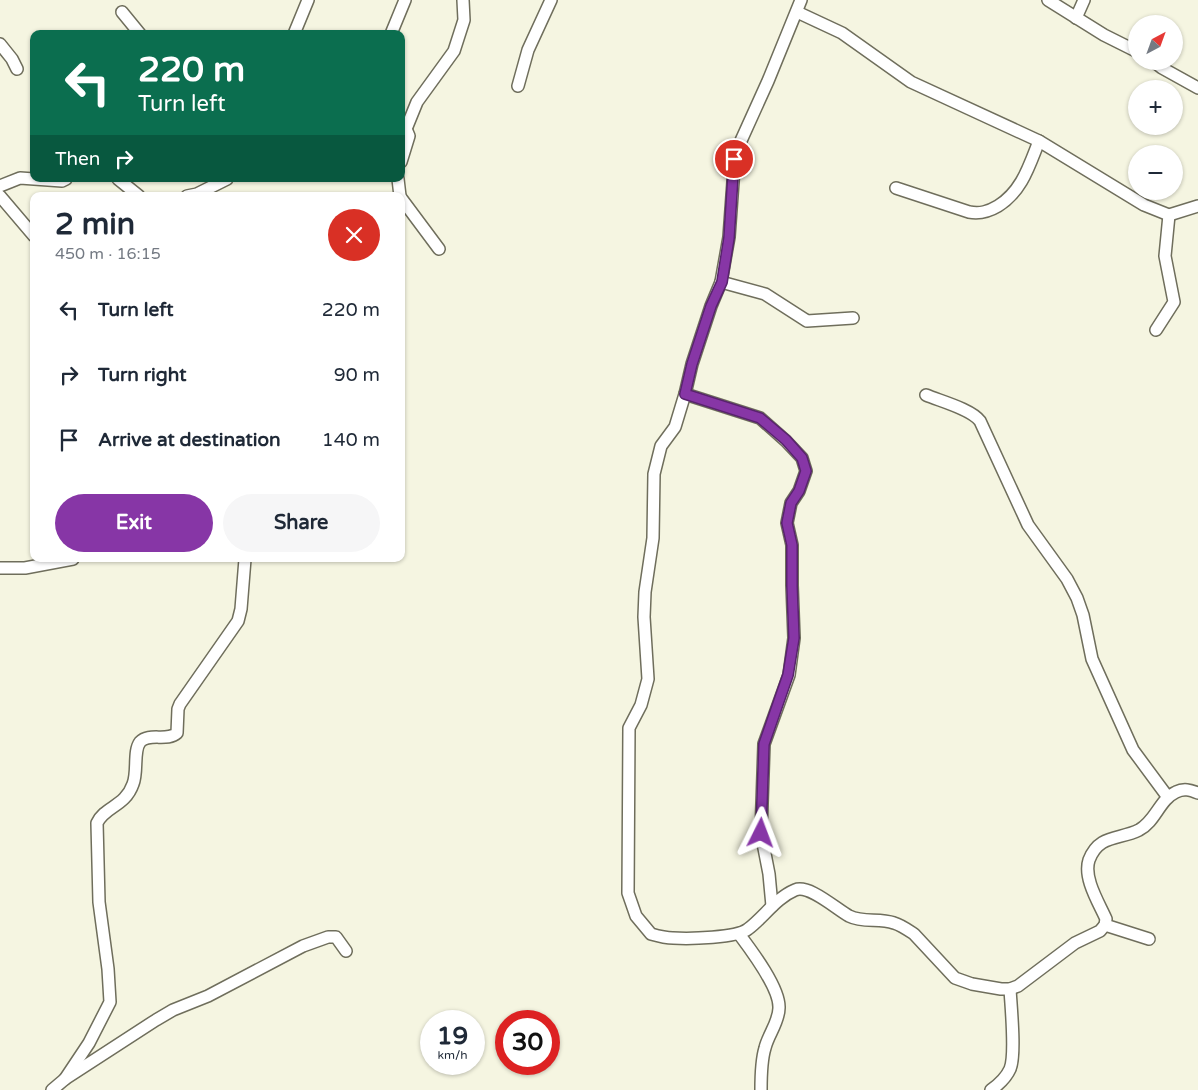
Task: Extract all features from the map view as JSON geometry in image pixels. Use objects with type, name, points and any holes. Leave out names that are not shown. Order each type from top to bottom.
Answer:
[{"type":"street","points":[[296,30],[308,0]]},
{"type":"street","points":[[393,30],[405,0]]},
{"type":"street","points":[[405,125],[417,102],[454,51],[464,20],[464,0]]},
{"type":"street","points":[[518,86],[528,50],[551,0]]},
{"type":"street","points":[[801,0],[768,81],[735,154],[729,238],[722,282],[711,306],[692,364],[675,427],[661,446],[654,474],[653,538],[645,592],[644,617],[648,678],[641,706],[629,728],[628,893],[636,916],[651,934],[672,938],[700,938],[739,934],[747,931],[772,906],[795,890],[804,890],[819,896],[852,917],[865,921],[893,923],[906,929],[914,934],[947,971],[960,980],[972,984],[1010,990],[1075,943],[1100,931],[1105,926],[1106,919],[1089,879],[1088,867],[1090,860],[1102,843],[1140,830],[1152,820],[1167,796],[1184,789],[1198,793]]},
{"type":"street","points":[[1048,0],[1128,47]]},
{"type":"street","points":[[1076,18],[1084,0]]},
{"type":"street","points":[[122,12],[137,30]]},
{"type":"street","points":[[797,12],[842,33],[911,82],[1040,141],[1144,205],[1170,215],[1198,206]]},
{"type":"street","points":[[0,44],[17,69]]},
{"type":"street","points":[[1166,70],[1198,88]]},
{"type":"street","points":[[405,128],[410,136],[405,150]]},
{"type":"street","points":[[896,188],[968,212],[977,214],[989,211],[1010,199],[1016,191],[1040,141]]},
{"type":"street","points":[[0,186],[20,178],[30,179]]},
{"type":"street","points":[[122,182],[134,192]]},
{"type":"street","points":[[212,192],[224,182]]},
{"type":"street","points":[[0,196],[30,231]]},
{"type":"street","points":[[405,202],[439,249]]},
{"type":"street","points":[[1156,330],[1174,302],[1164,256],[1170,215]]},
{"type":"street","points":[[722,282],[765,294],[807,320],[853,318]]},
{"type":"street","points":[[685,394],[760,418],[786,440],[802,458],[806,471],[799,491],[791,503],[787,523],[792,545],[794,638],[788,675],[764,744],[761,833],[769,874],[772,906]]},
{"type":"street","points":[[926,395],[970,413],[980,421],[1028,525],[1067,579],[1077,598],[1083,615],[1092,659],[1134,750],[1167,796]]},
{"type":"street","points":[[0,568],[25,568],[57,562]]},
{"type":"street","points":[[65,1079],[89,1043],[110,1002],[108,969],[99,902],[97,823],[104,812],[118,805],[125,798],[133,785],[136,773],[137,750],[141,741],[148,738],[173,736],[177,733],[180,704],[238,620],[241,609],[245,562]]},
{"type":"street","points":[[1105,926],[1149,940]]},
{"type":"street","points":[[739,934],[770,983],[779,1008],[764,1049],[761,1090]]},
{"type":"street","points":[[52,1090],[65,1079],[173,1010],[208,996],[303,946],[328,937],[336,937],[346,951]]},
{"type":"street","points":[[991,1090],[1006,1077],[1011,1068],[1010,990]]},
{"type":"route","points":[[734,159],[729,238],[722,282],[711,306],[692,364],[685,394],[760,418],[786,440],[802,458],[806,471],[799,491],[791,503],[787,523],[792,545],[794,638],[788,675],[764,744],[761,833]]}]
